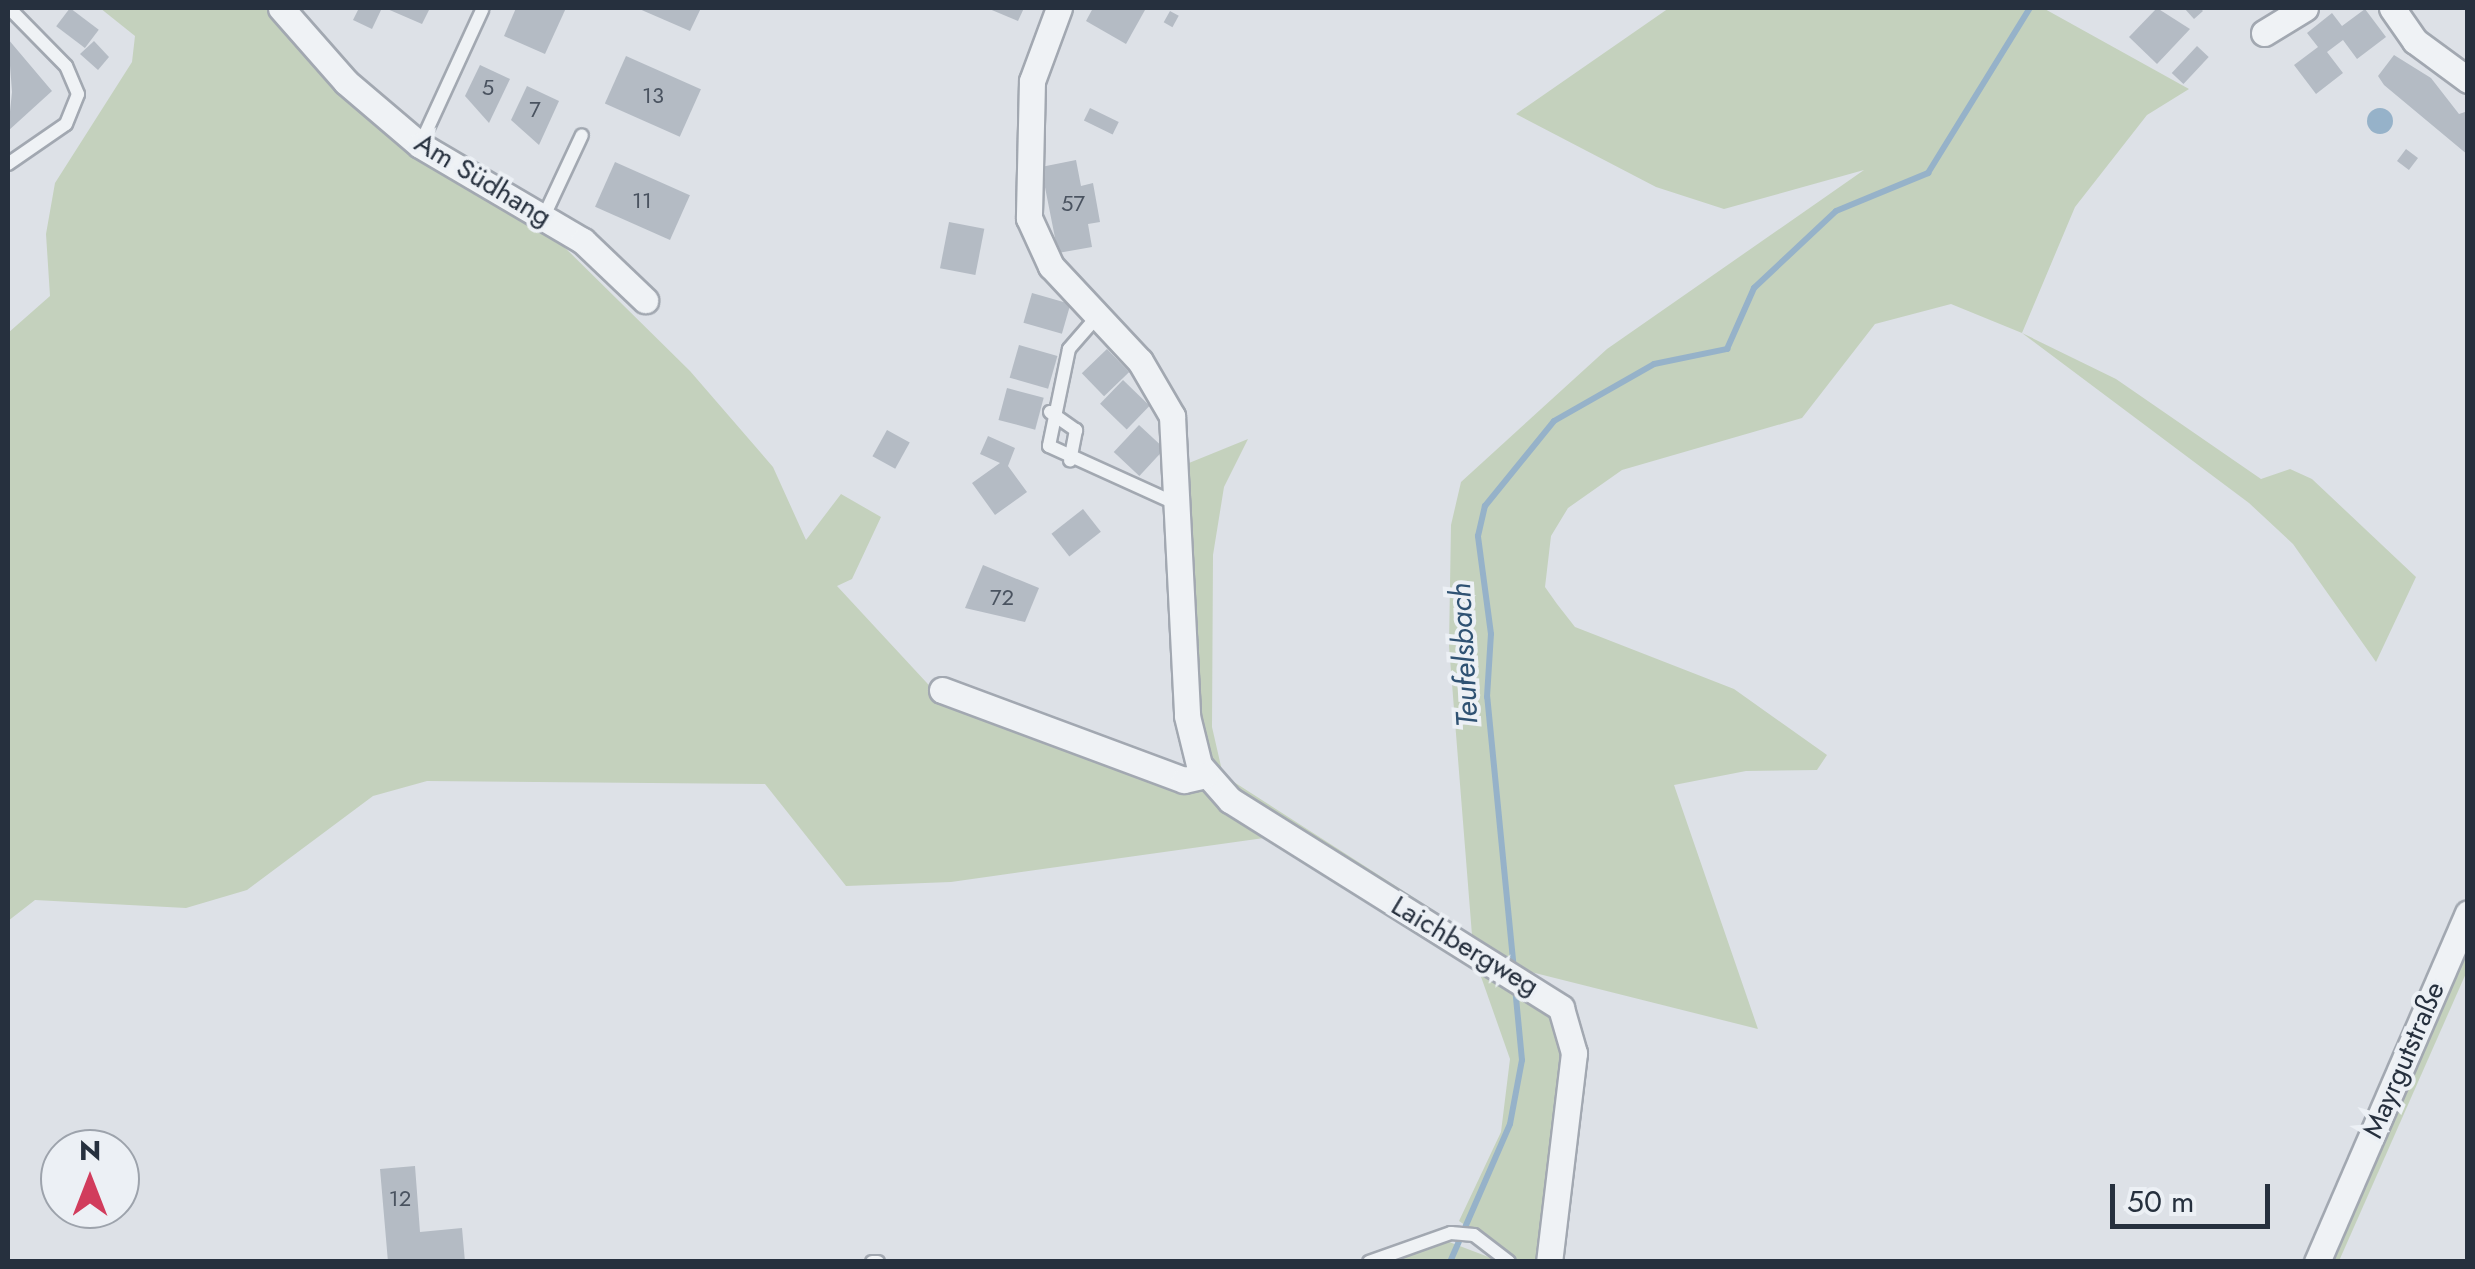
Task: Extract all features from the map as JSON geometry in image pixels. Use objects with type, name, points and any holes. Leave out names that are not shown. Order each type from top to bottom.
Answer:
[{"type":"street","points":[[1059,8],[1030,94],[1029,218],[1051,266],[1164,398],[1177,439],[1187,716],[1205,775]]},
{"type":"street","points":[[2264,34],[2306,8]]},
{"type":"street","points":[[2392,8],[2414,41],[2467,79]]},
{"type":"street","name":"Am Südhang","points":[[283,10],[420,145],[544,216],[644,300]]},
{"type":"street","name":"Laichbergweg","points":[[942,690],[1184,780],[1205,775],[1561,1008],[1574,1053],[1549,1262]]},
{"type":"street","name":"Mayrgutstraße","points":[[2317,1262],[2468,913]]},
{"type":"lane","points":[[8,8],[66,66],[78,94],[66,124],[8,164]]},
{"type":"lane","points":[[420,145],[482,10]]},
{"type":"lane","points":[[544,216],[582,135]]},
{"type":"lane","points":[[1094,319],[1069,350],[1050,412],[1048,446],[1070,460],[1180,504]]},
{"type":"lane","points":[[1050,412],[1076,430],[1070,460]]},
{"type":"lane","points":[[1369,1262],[1451,1234],[1474,1235],[1510,1262]]},
{"type":"green space","points":[[100,8],[277,8],[341,93],[450,180],[549,232],[690,371],[773,467],[806,540],[841,494],[881,517],[852,579],[837,586],[939,696],[1061,749],[1201,789],[1550,1014],[1562,1046],[1541,1261],[1518,1261],[1459,1221],[1501,1132],[1510,1059],[1479,971],[1264,838],[951,882],[846,886],[765,784],[427,781],[373,796],[247,890],[186,908],[35,900],[8,921],[8,333],[50,296],[46,234],[55,183],[132,62],[135,36]]},
{"type":"green space","points":[[1669,8],[2043,8],[2189,89],[2147,115],[2075,207],[2022,333],[1951,304],[1875,324],[1802,418],[1622,470],[1568,508],[1551,536],[1545,587],[1575,627],[1734,689],[1827,755],[1817,770],[1746,771],[1674,785],[1758,1029],[1507,966],[1247,805],[1198,746],[1189,463],[1248,439],[1224,487],[1213,555],[1212,727],[1223,775],[1472,935],[1449,646],[1451,525],[1461,482],[1607,349],[1864,170],[1724,209],[1656,187],[1516,114]]},
{"type":"green space","points":[[2022,333],[2116,379],[2261,479],[2290,469],[2312,479],[2416,577],[2376,662],[2293,544],[2249,503]]},
{"type":"green space","points":[[2467,934],[2467,971],[2339,1261],[2326,1262]]},
{"type":"green space","points":[[1444,1240],[1499,1261],[1380,1262]]},
{"type":"water","points":[[2380,108],[2389,112],[2393,121],[2389,130],[2380,134],[2371,130],[2367,121],[2371,112]]},
{"type":"building","points":[[70,8],[99,30],[85,48],[56,26]]},
{"type":"building","points":[[359,8],[382,8],[372,29],[353,20]]},
{"type":"building","points":[[385,8],[430,8],[422,24]]},
{"type":"building","points":[[516,8],[566,8],[545,54],[504,36]]},
{"type":"building","points":[[637,8],[701,8],[690,31]]},
{"type":"building","points":[[987,8],[1024,8],[1018,21]]},
{"type":"building","points":[[1093,8],[1145,10],[1126,44],[1086,21]]},
{"type":"building","points":[[2157,8],[2190,29],[2157,64],[2129,37]]},
{"type":"building","points":[[2184,8],[2200,8],[2203,11],[2194,19]]},
{"type":"building","points":[[2365,9],[2386,37],[2357,59],[2343,40],[2327,52],[2343,73],[2316,94],[2294,65],[2318,47],[2307,33],[2332,13],[2342,26]]},
{"type":"building","points":[[1170,11],[1179,16],[1172,27],[1164,22]]},
{"type":"building","points":[[8,39],[52,91],[8,131],[12,92]]},
{"type":"building","points":[[94,41],[109,57],[98,70],[80,54]]},
{"type":"building","points":[[2197,46],[2209,57],[2183,84],[2172,73]]},
{"type":"building","points":[[2394,55],[2431,78],[2459,114],[2468,111],[2468,155],[2384,85],[2378,76]]},
{"type":"building","points":[[626,56],[701,89],[680,137],[605,104]]},
{"type":"building","points":[[480,65],[510,79],[489,123],[465,96]]},
{"type":"building","points":[[527,86],[559,101],[539,145],[511,120]]},
{"type":"building","points":[[1090,108],[1119,122],[1113,135],[1084,121]]},
{"type":"building","points":[[2406,149],[2418,158],[2409,170],[2397,161]]},
{"type":"building","points":[[1076,160],[1081,186],[1093,183],[1100,222],[1088,224],[1092,247],[1058,253],[1041,167]]},
{"type":"building","points":[[615,162],[690,195],[670,240],[595,207]]},
{"type":"building","points":[[949,222],[984,229],[975,275],[940,268]]},
{"type":"building","points":[[1032,293],[1070,304],[1062,334],[1023,323]]},
{"type":"building","points":[[1019,345],[1057,356],[1048,389],[1010,378]]},
{"type":"building","points":[[1107,349],[1129,372],[1104,396],[1082,373]]},
{"type":"building","points":[[1123,380],[1150,406],[1127,429],[1100,404]]},
{"type":"building","points":[[1007,388],[1044,398],[1035,430],[998,420]]},
{"type":"building","points":[[1139,425],[1165,449],[1139,476],[1114,452]]},
{"type":"building","points":[[887,430],[910,443],[895,469],[872,456]]},
{"type":"building","points":[[988,436],[1015,448],[1008,466],[1027,492],[995,515],[972,483],[1000,463],[980,454]]},
{"type":"building","points":[[1083,509],[1101,532],[1069,556],[1051,534]]},
{"type":"building","points":[[983,565],[1039,588],[1025,622],[965,608]]},
{"type":"building","points":[[415,1166],[420,1232],[462,1228],[465,1262],[388,1262],[380,1169]]},
{"type":"waterway","name":"Teufelsbach","points":[[1514,970],[1487,697],[1491,634],[1478,536],[1485,506],[1554,421],[1654,364],[1727,349],[1754,288],[1836,211],[1928,173],[2030,8]]},
{"type":"waterway","name":"Teufelsbach","points":[[1450,1262],[1510,1124],[1522,1060],[1515,987]]}]
